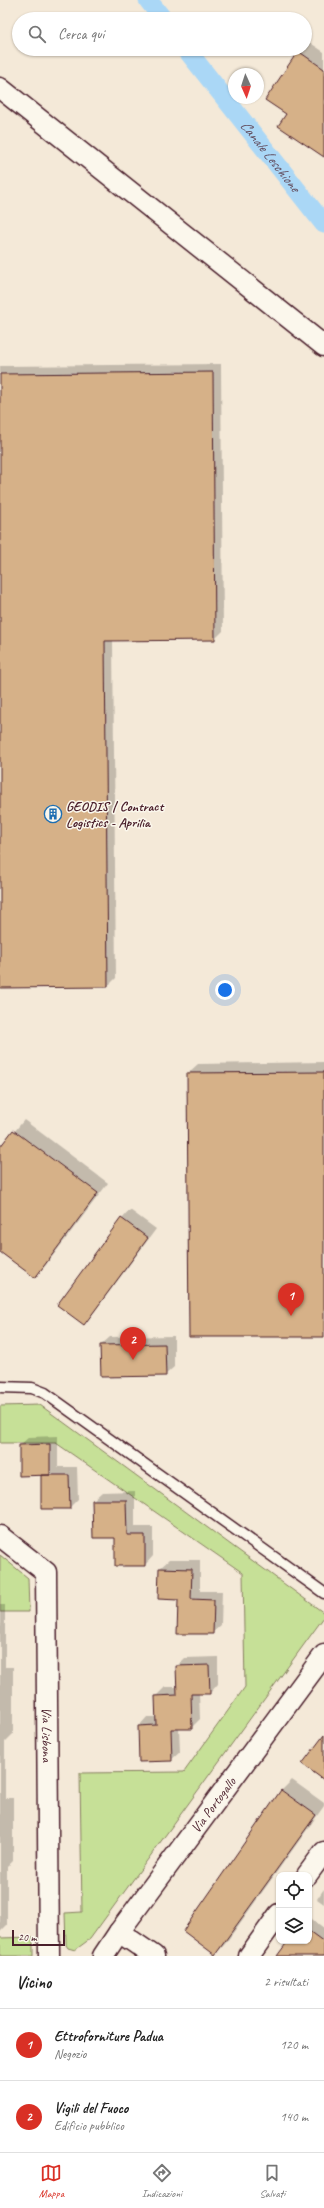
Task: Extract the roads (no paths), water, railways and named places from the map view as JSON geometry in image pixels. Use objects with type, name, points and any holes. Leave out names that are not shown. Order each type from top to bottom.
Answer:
[{"type":"street","points":[[0,88],[29,113],[324,346]]},
{"type":"street","points":[[0,108],[29,113]]},
{"type":"street","name":"Via Lisbona","points":[[0,1536],[46,1572],[49,1956]]},
{"type":"street","name":"Via Portogallo","points":[[103,1956],[119,1932],[324,1654]]},
{"type":"street","points":[[309,1872],[324,1852]]},
{"type":"street","points":[[249,1956],[276,1918]]},
{"type":"street","points":[[119,1932],[154,1956]]},
{"type":"lane","points":[[0,1387],[32,1388],[45,1393],[230,1524],[324,1593]]},
{"type":"waterway","name":"Canale Leschione","points":[[148,0],[157,12]]},
{"type":"waterway","name":"Canale Leschione","points":[[192,56],[324,224]]},
{"type":"place","name":"GEODIS | Contract Logistics - Aprilia","points":[[53,814]]},
{"type":"place","name":"Ettroforniture Padua","points":[[291,1316]]},
{"type":"place","name":"Vigili del Fuoco","points":[[133,1360]]}]
